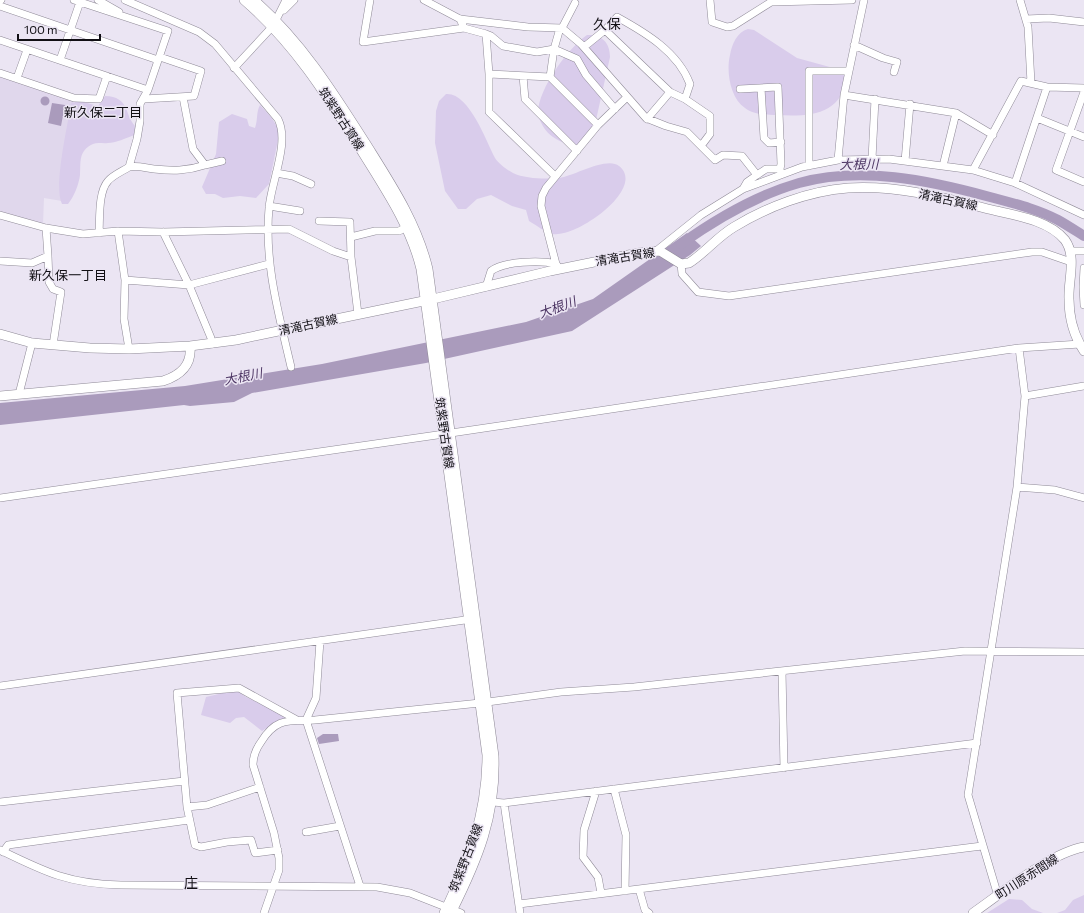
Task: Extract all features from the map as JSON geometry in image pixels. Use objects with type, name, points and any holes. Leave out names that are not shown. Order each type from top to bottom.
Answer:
[{"type":"main road","name":"筑紫野古賀線","points":[[244,0],[300,46],[331,89],[407,213],[424,251],[437,363],[484,702],[494,756],[492,802],[482,842],[451,911]]},
{"type":"main road","name":"筑紫野古賀線","points":[[254,0],[275,24],[326,94],[407,227],[418,253],[429,300]]},
{"type":"main road","name":"清滝古賀線","points":[[0,334],[32,343],[129,349],[212,344],[429,300],[486,287],[558,266],[658,251],[680,263],[689,263],[716,240],[750,218],[818,192],[848,188],[880,189],[929,195],[1032,221],[1059,234],[1068,245],[1070,251],[1070,312],[1082,344]]},
{"type":"main road","points":[[0,396],[163,380],[184,370],[188,363],[190,346]]},
{"type":"main road","name":"筑紫野古賀線","points":[[451,911],[475,840],[484,805],[487,755],[484,702]]},
{"type":"main road","name":"町川原赤間線","points":[[973,913],[1052,859],[1071,850],[1084,847]]},
{"type":"street","points":[[98,0],[134,21]]},
{"type":"street","points":[[125,0],[199,32],[215,44],[274,114],[282,126],[282,140],[269,206],[267,228],[269,264],[290,367]]},
{"type":"street","points":[[234,68],[275,24],[286,0]]},
{"type":"street","points":[[282,11],[294,0]]},
{"type":"street","points":[[370,0],[363,42],[464,28],[491,36],[503,46],[509,48],[537,52],[554,48],[577,59],[586,75],[615,109]]},
{"type":"street","points":[[424,0],[433,2],[460,18],[528,27],[561,28],[584,47],[626,98],[647,119],[687,132],[716,160],[723,156],[742,156],[757,175]]},
{"type":"street","points":[[710,0],[712,22],[727,27],[733,26],[771,2],[852,0]]},
{"type":"street","points":[[838,160],[844,95],[864,0]]},
{"type":"street","points":[[1020,0],[1028,27],[1031,83]]},
{"type":"street","points":[[60,60],[70,31],[77,1],[168,31],[148,90],[140,104],[140,121],[137,139],[129,167]]},
{"type":"street","points":[[550,77],[554,48],[561,28],[575,3]]},
{"type":"street","points":[[0,6],[70,31],[201,71],[194,96],[144,99]]},
{"type":"street","points":[[584,47],[605,30],[617,17],[646,34],[672,55],[686,72],[690,84],[685,99]]},
{"type":"street","points":[[460,18],[464,28]]},
{"type":"street","points":[[1026,19],[1049,18],[1084,22]]},
{"type":"street","points":[[605,30],[670,92],[685,99],[710,116],[710,134],[701,146]]},
{"type":"street","points":[[486,34],[489,74],[489,112],[555,176]]},
{"type":"street","points":[[0,40],[148,90]]},
{"type":"street","points":[[854,45],[883,58],[897,62],[894,72]]},
{"type":"street","points":[[17,78],[27,50]]},
{"type":"street","points":[[809,166],[809,71],[848,71]]},
{"type":"street","points":[[0,73],[74,98],[99,100],[107,76]]},
{"type":"street","points":[[489,74],[550,77],[598,125]]},
{"type":"street","points":[[523,76],[525,100],[577,151]]},
{"type":"street","points":[[973,170],[1021,81],[1047,87],[1084,88]]},
{"type":"street","points":[[740,89],[778,87],[781,172]]},
{"type":"street","points":[[1014,183],[1047,87]]},
{"type":"street","points":[[761,88],[764,138],[769,143],[780,142]]},
{"type":"street","points":[[647,119],[670,92]]},
{"type":"street","points":[[1084,92],[1056,170],[1084,182]]},
{"type":"street","points":[[844,95],[910,104],[956,113],[993,135]]},
{"type":"street","points":[[183,97],[193,149],[205,165]]},
{"type":"street","points":[[486,287],[491,271],[501,266],[533,262],[558,266],[541,206],[542,196],[555,176],[598,125],[626,98]]},
{"type":"street","points":[[872,159],[875,99]]},
{"type":"street","points":[[905,161],[910,104]]},
{"type":"street","points":[[942,166],[956,113]]},
{"type":"street","points":[[1037,118],[1070,130],[1084,137]]},
{"type":"street","points":[[658,251],[700,215],[743,189],[781,172],[838,160],[872,159],[905,161],[973,170],[1014,183],[1084,215]]},
{"type":"street","points":[[99,233],[100,205],[107,181],[129,167],[136,165],[167,170],[188,170],[222,161]]},
{"type":"street","points":[[743,189],[747,182],[766,169],[781,172]]},
{"type":"street","points":[[276,173],[292,176],[311,184]]},
{"type":"street","points":[[269,206],[300,211]]},
{"type":"street","points":[[0,215],[69,233],[99,233],[118,231],[162,232],[267,228],[289,229],[333,251],[351,257]]},
{"type":"street","points":[[319,221],[350,222],[351,257],[358,314]]},
{"type":"street","points":[[351,237],[375,231],[399,231],[407,227]]},
{"type":"street","points":[[46,228],[49,282],[53,289],[61,292],[53,345]]},
{"type":"street","points":[[118,231],[125,280],[124,319],[129,349]]},
{"type":"street","points":[[162,232],[189,285],[211,338],[212,344]]},
{"type":"street","points":[[1070,251],[1084,251]]},
{"type":"street","points":[[680,263],[682,274],[698,292],[729,296],[1032,252],[1042,252],[1071,262]]},
{"type":"street","points":[[0,264],[32,263],[48,256]]},
{"type":"street","points":[[125,280],[189,285],[269,264]]},
{"type":"street","points":[[1084,268],[1082,286],[1084,306]]},
{"type":"street","points":[[19,394],[32,343]]},
{"type":"street","points":[[0,498],[447,434],[1019,348],[1082,344]]},
{"type":"street","points":[[998,896],[968,795],[1017,487],[1025,396],[1019,348]]},
{"type":"street","points":[[1025,396],[1084,386]]},
{"type":"street","points":[[1017,487],[1055,490],[1084,498]]},
{"type":"street","points":[[0,686],[473,619]]},
{"type":"street","points":[[320,641],[316,698],[306,720],[360,886]]},
{"type":"street","points":[[264,913],[272,886],[279,870],[278,850],[253,765],[253,756],[260,742],[275,724],[297,720],[484,702],[561,692],[634,687],[965,651],[1084,652]]},
{"type":"street","points":[[782,671],[784,768]]},
{"type":"street","points":[[278,850],[255,853],[251,840],[197,847],[193,842],[184,780],[177,693],[239,688],[297,720]]},
{"type":"street","points":[[492,802],[504,803],[976,743]]},
{"type":"street","points":[[0,802],[184,780]]},
{"type":"street","points":[[187,807],[206,805],[260,787]]},
{"type":"street","points":[[614,789],[626,834],[625,891]]},
{"type":"street","points":[[596,791],[584,830],[583,857],[598,877],[601,893]]},
{"type":"street","points":[[504,803],[520,913]]},
{"type":"street","points":[[189,820],[8,845],[2,851],[49,873],[65,879],[88,884],[360,886],[390,888],[410,893],[451,911]]},
{"type":"street","points":[[306,832],[340,826]]},
{"type":"street","points":[[519,904],[982,846]]},
{"type":"street","points":[[638,889],[645,910],[649,913]]},
{"type":"shaded area","points":[[748,29],[754,30],[797,58],[837,69],[846,75],[844,88],[839,98],[832,106],[823,111],[812,114],[769,115],[752,112],[745,108],[736,98],[730,84],[729,61],[732,47],[738,36]]},
{"type":"shaded area","points":[[587,35],[597,36],[604,40],[609,48],[610,57],[592,138],[585,146],[576,146],[565,143],[550,135],[541,122],[538,112],[543,92],[556,69],[571,49]]},
{"type":"shaded area","points":[[0,75],[74,99],[62,201],[44,198],[43,224],[0,212]]},
{"type":"shaded area","points":[[446,94],[454,95],[469,109],[482,130],[495,158],[503,167],[513,173],[529,177],[559,178],[607,163],[619,166],[625,175],[624,186],[617,198],[606,210],[592,220],[564,233],[553,234],[544,231],[529,221],[526,210],[512,206],[491,195],[477,199],[466,209],[458,209],[445,191],[435,143],[436,111],[439,101]]},
{"type":"shaded area","points":[[45,96],[50,101],[45,106],[40,101]]},
{"type":"shaded area","points":[[105,96],[119,99],[123,103],[135,126],[134,135],[114,142],[95,143],[88,147],[81,157],[80,175],[76,190],[68,204],[62,204],[59,184],[60,170],[71,103],[80,101],[98,106]]},
{"type":"shaded area","points":[[52,103],[65,105],[61,126],[48,123]]},
{"type":"shaded area","points":[[260,105],[271,117],[278,128],[278,140],[269,184],[256,198],[240,196],[223,198],[215,194],[206,194],[202,187],[216,154],[219,122],[232,114],[247,119],[249,126],[255,128]]},
{"type":"shaded area","points":[[687,233],[701,246],[690,255],[572,331],[426,363],[252,393],[234,402],[190,406],[184,405],[0,425],[0,403],[185,386],[322,364],[526,322],[593,299]]},
{"type":"shaded area","points":[[227,692],[239,692],[246,697],[288,717],[288,719],[276,722],[262,731],[244,717],[236,718],[230,723],[201,715],[206,697]]},
{"type":"shaded area","points":[[323,734],[338,734],[339,741],[319,744],[317,738]]},
{"type":"shaded area","points":[[1084,895],[1084,913],[1057,913],[1065,910],[1073,900]]},
{"type":"shaded area","points":[[1009,899],[1022,900],[1032,909],[1043,913],[987,913]]},
{"type":"waterway","name":"大根川","points":[[681,244],[737,209],[783,188],[822,178],[870,175],[894,177],[943,185],[1016,204],[1033,209],[1058,220],[1084,236]]},
{"type":"district","name":"久保","points":[[607,24]]},
{"type":"district","name":"新久保二丁目","points":[[103,112]]},
{"type":"district","name":"新久保一丁目","points":[[68,275]]},
{"type":"district","name":"庄","points":[[191,883]]}]
